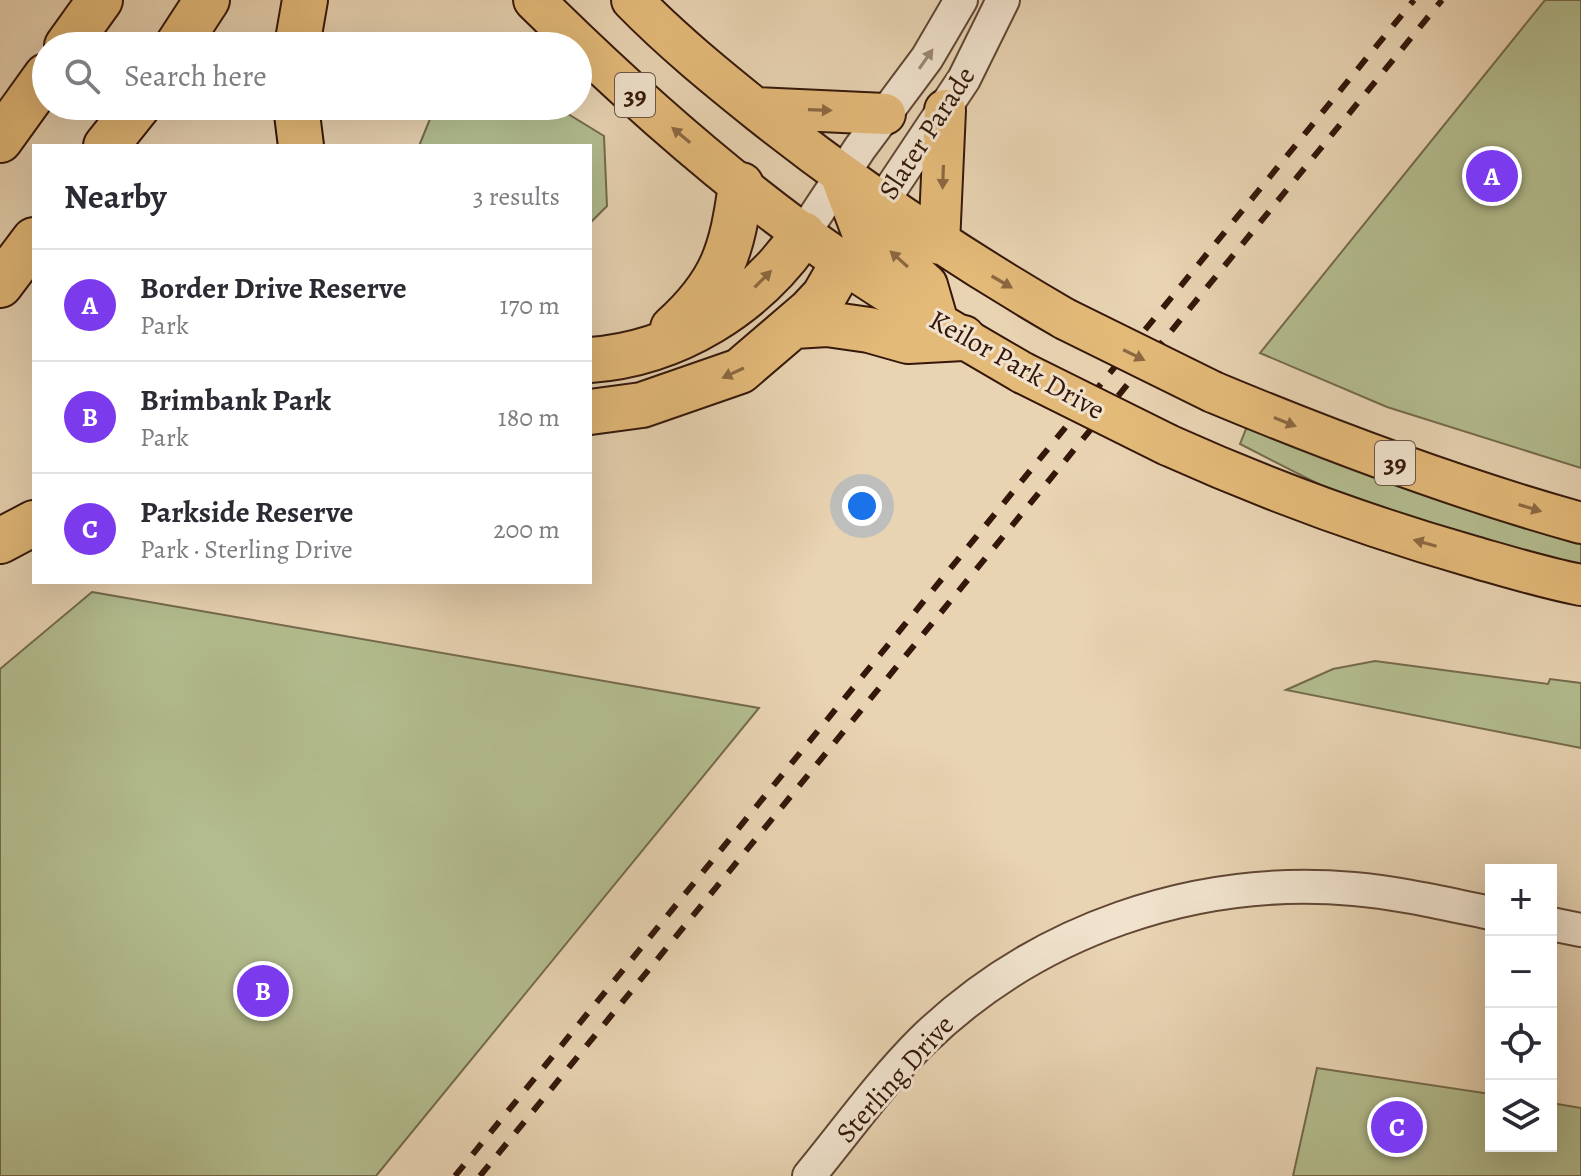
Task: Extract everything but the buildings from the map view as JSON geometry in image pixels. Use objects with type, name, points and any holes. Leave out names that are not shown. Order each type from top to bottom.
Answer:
[{"type":"highway","points":[[77,32],[100,0]]},
{"type":"highway","points":[[186,32],[207,0]]},
{"type":"highway","points":[[299,32],[305,0]]},
{"type":"highway","points":[[0,140],[32,95]]},
{"type":"highway","points":[[108,144],[127,120]]},
{"type":"highway","points":[[298,120],[301,144]]},
{"type":"highway","points":[[650,348],[699,302],[722,268],[734,230],[741,185]]},
{"type":"highway","points":[[592,412],[642,405],[740,371],[824,296],[862,233]]},
{"type":"highway","points":[[592,360],[612,359],[679,338],[727,313],[782,260],[803,234]]},
{"type":"highway","points":[[0,285],[32,243]]},
{"type":"highway","points":[[794,326],[827,324],[869,330],[908,341],[951,331]]},
{"type":"highway","points":[[0,541],[32,524]]},
{"type":"main road","name":"Keilor Park Drive","points":[[534,0],[568,32]]},
{"type":"main road","name":"Keilor Park Drive","points":[[632,0],[701,65],[841,176],[862,233],[951,331],[1023,373],[1225,470],[1351,519],[1415,540],[1581,585]]},
{"type":"main road","name":"Keilor Park Drive","points":[[592,55],[639,99],[803,234],[862,233],[939,244],[1065,319],[1213,392],[1461,487],[1581,523]]},
{"type":"main road","points":[[755,108],[885,114]]},
{"type":"main road","points":[[939,244],[945,110]]},
{"type":"street","name":"Slater Parade","points":[[803,234],[927,58],[961,0]]},
{"type":"street","name":"Slater Parade","points":[[862,233],[945,110],[1003,0]]},
{"type":"street","name":"Sterling Drive","points":[[809,1176],[895,1071],[922,1041],[958,1010],[1023,963],[1058,943],[1101,925],[1191,898],[1275,887],[1365,890],[1485,912]]},
{"type":"street","points":[[1557,925],[1581,930]]},
{"type":"green space","points":[[1545,0],[1581,0],[1581,468],[1387,407],[1260,353]]},
{"type":"green space","points":[[430,120],[578,120],[604,136],[607,206],[592,221],[592,144],[420,144]]},
{"type":"green space","points":[[1248,424],[1581,539],[1581,568],[1350,500],[1240,444]]},
{"type":"green space","points":[[92,592],[759,708],[376,1176],[0,1176],[0,669]]},
{"type":"green space","points":[[1375,661],[1548,684],[1550,679],[1581,683],[1581,748],[1286,690],[1333,669]]},
{"type":"green space","points":[[1317,1068],[1485,1093],[1485,1152],[1557,1152],[1557,1104],[1581,1108],[1581,1176],[1293,1176]]},
{"type":"railway","points":[[455,1176],[1414,0]]},
{"type":"railway","points":[[480,1176],[1442,0]]},
{"type":"place","name":"Border Drive Reserve","points":[[1492,176]]},
{"type":"place","name":"Brimbank Park","points":[[263,991]]},
{"type":"place","name":"Parkside Reserve","points":[[1397,1127]]}]
